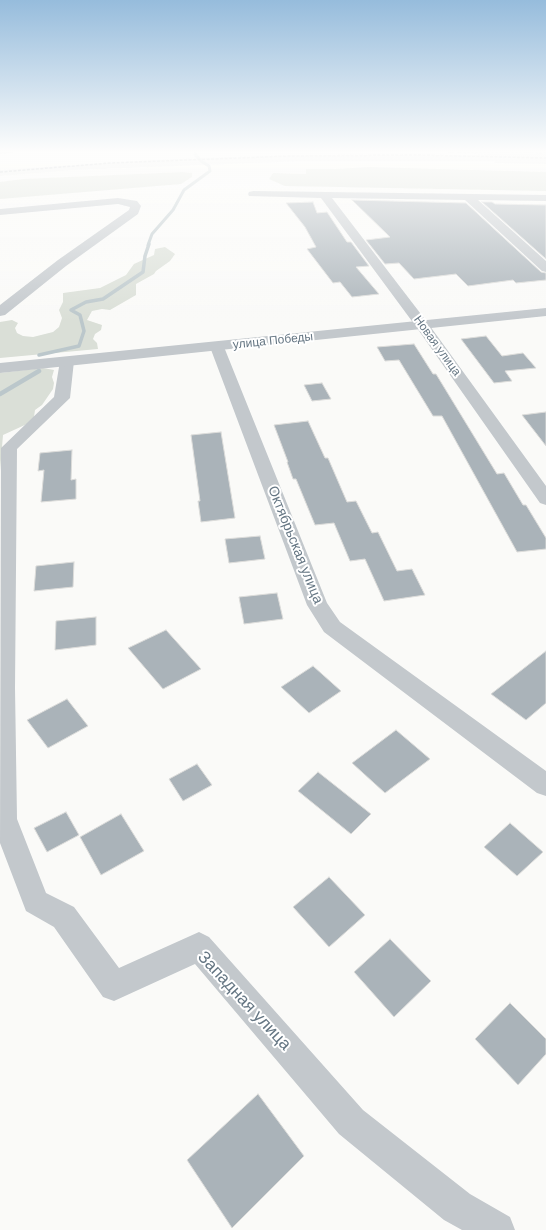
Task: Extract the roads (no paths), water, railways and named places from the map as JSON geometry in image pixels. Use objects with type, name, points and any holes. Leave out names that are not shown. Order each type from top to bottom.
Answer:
[{"type":"street","points":[[0,212],[58,207]]},
{"type":"street","points":[[0,312],[62,263],[134,212],[136,207]]},
{"type":"street","name":"Новая улица","points":[[334,207],[422,325],[546,499]]},
{"type":"street","points":[[480,207],[546,268]]},
{"type":"street","name":"улица Победы","points":[[0,368],[218,347],[546,312]]},
{"type":"street","name":"Октябрьская улица","points":[[218,347],[317,605],[332,627],[546,785]]},
{"type":"street","name":"Западная улица","points":[[67,361],[62,398],[9,448],[4,688],[4,820],[36,902],[64,917],[114,986],[199,947],[351,1122],[457,1207],[497,1230]]},
{"type":"waterway","points":[[148,245],[152,234],[174,207]]},
{"type":"waterway","points":[[39,355],[79,346],[84,331],[80,315],[71,310],[86,302],[103,299],[143,272],[145,256],[149,244]]},
{"type":"waterway","points":[[0,394],[39,371]]}]
